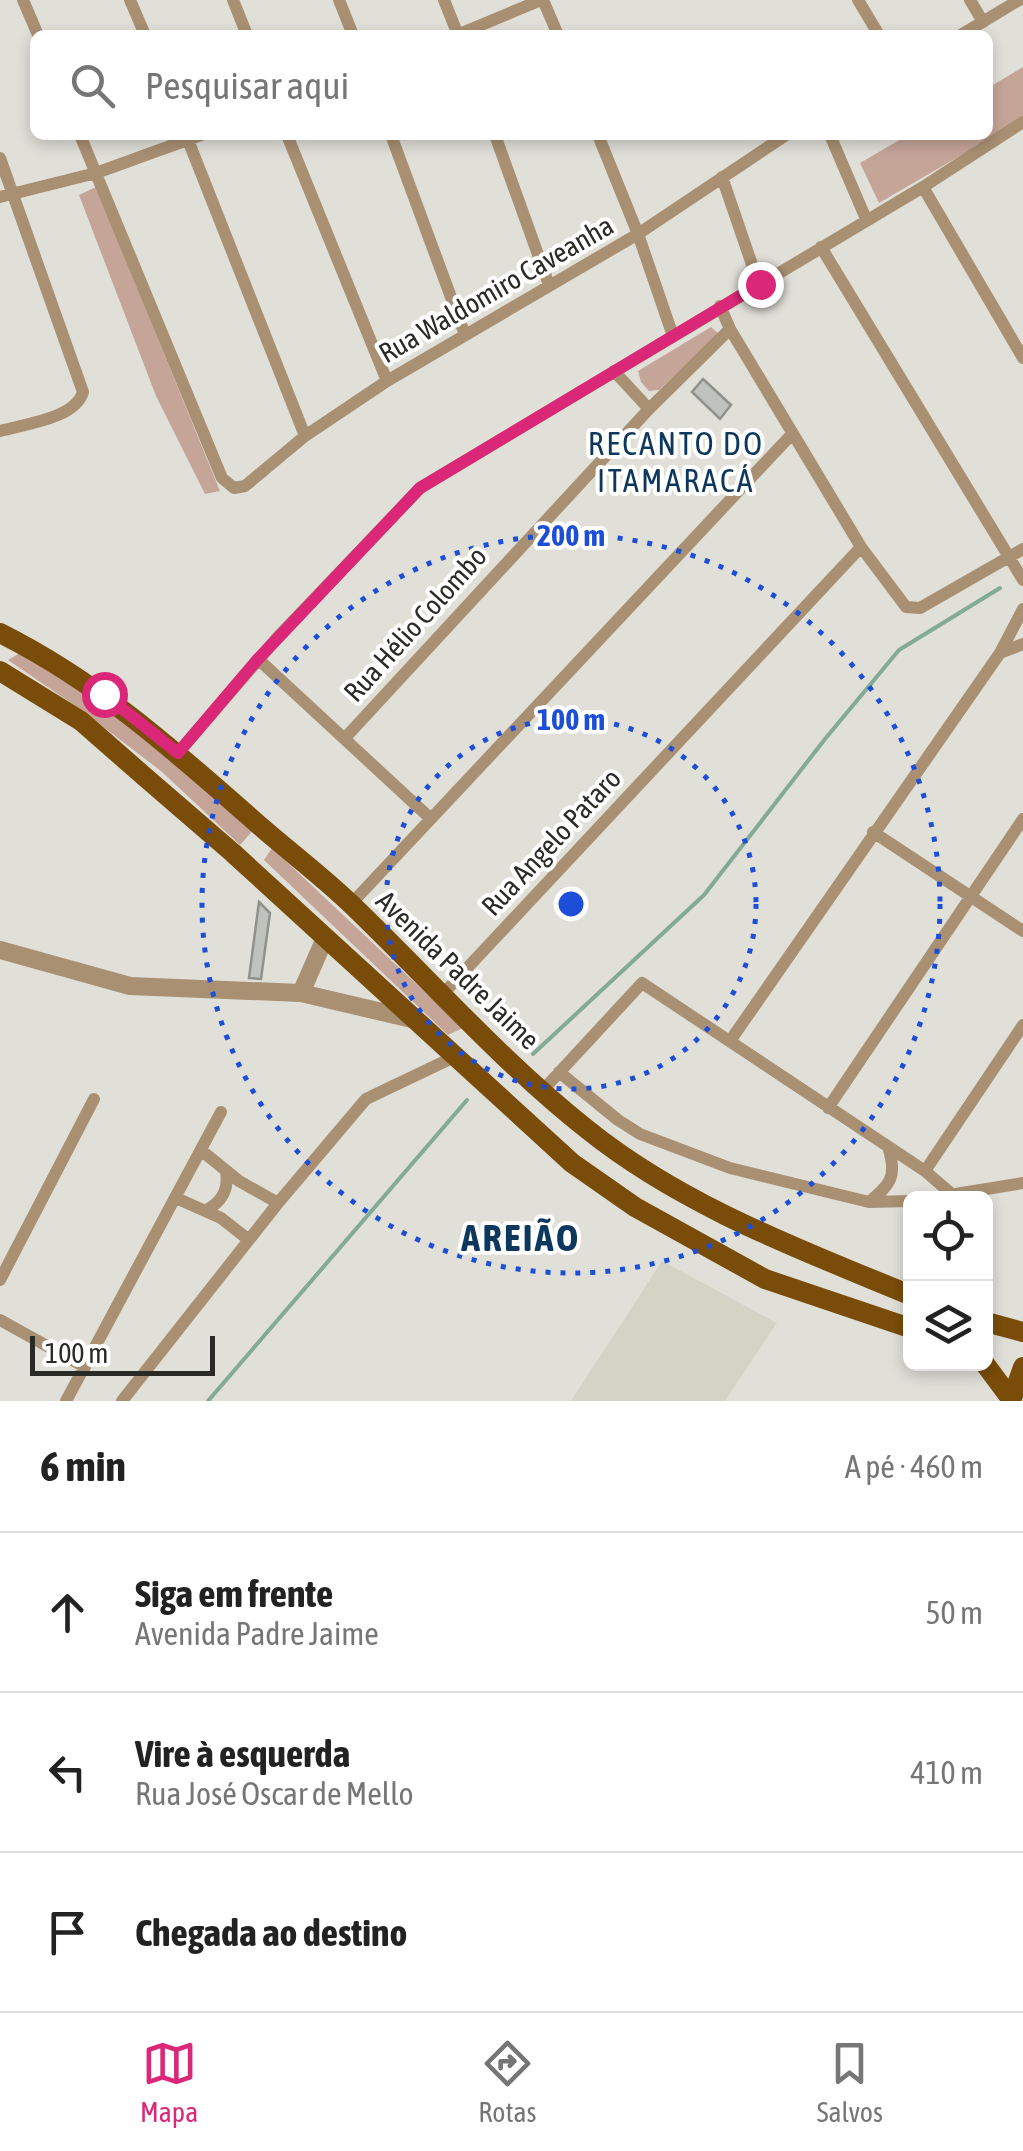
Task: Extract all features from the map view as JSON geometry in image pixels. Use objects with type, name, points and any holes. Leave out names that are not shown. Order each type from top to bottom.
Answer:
[{"type":"main road","name":"Avenida Padre Jaime","points":[[0,633],[104,694],[178,753],[350,904],[587,1130],[652,1175],[714,1209],[903,1292]]},
{"type":"main road","points":[[0,671],[81,722],[234,853],[572,1163],[634,1207],[765,1279],[903,1326]]},
{"type":"main road","points":[[234,853],[252,844],[261,827]]},
{"type":"main road","points":[[449,1052],[461,1041],[492,1042]]},
{"type":"main road","points":[[694,1241],[705,1230],[714,1209]]},
{"type":"main road","points":[[993,1324],[1023,1332]]},
{"type":"main road","points":[[1011,1400],[1023,1367]]},
{"type":"main road","points":[[990,1371],[1011,1400]]},
{"type":"street","points":[[23,0],[36,30]]},
{"type":"street","points":[[130,0],[143,30]]},
{"type":"street","points":[[234,0],[245,30]]},
{"type":"street","points":[[339,0],[351,30]]},
{"type":"street","points":[[444,0],[456,30]]},
{"type":"street","points":[[470,30],[542,0],[556,30]]},
{"type":"street","points":[[858,0],[876,30]]},
{"type":"street","points":[[970,0],[983,22]]},
{"type":"street","points":[[969,30],[1019,0]]},
{"type":"street","points":[[178,753],[258,659],[420,488],[923,187],[1023,122]]},
{"type":"street","points":[[82,140],[96,173]]},
{"type":"street","points":[[7,196],[96,173],[184,140]]},
{"type":"street","points":[[193,140],[305,436]]},
{"type":"street","points":[[289,140],[387,381]]},
{"type":"street","points":[[392,140],[465,335]]},
{"type":"street","points":[[496,140],[550,285]]},
{"type":"street","points":[[600,140],[673,336]]},
{"type":"street","name":"Rua Waldomiro Caveanha","points":[[96,173],[222,478],[234,488],[245,486],[305,436],[387,381],[638,234],[779,140]]},
{"type":"street","points":[[832,140],[866,219]]},
{"type":"street","points":[[0,158],[7,196],[74,359],[83,392],[80,402],[68,410],[0,431]]},
{"type":"street","points":[[722,178],[760,284]]},
{"type":"street","points":[[923,187],[1023,358]]},
{"type":"street","points":[[821,247],[1023,580]]},
{"type":"street","points":[[720,306],[861,547],[902,603],[912,609],[920,608],[1023,549]]},
{"type":"street","name":"Rua Hélio Colombo","points":[[345,738],[730,328]]},
{"type":"street","points":[[614,371],[650,409]]},
{"type":"street","points":[[350,904],[792,434]]},
{"type":"street","name":"Rua Angelo Pataro","points":[[442,995],[861,547]]},
{"type":"street","points":[[730,1040],[1000,654],[1023,609]]},
{"type":"street","points":[[1000,654],[1023,644]]},
{"type":"street","points":[[258,659],[430,818]]},
{"type":"street","points":[[828,1108],[1023,819]]},
{"type":"street","points":[[873,832],[1023,931]]},
{"type":"street","points":[[300,992],[325,938]]},
{"type":"street","points":[[0,950],[130,986],[300,992],[416,1020]]},
{"type":"street","points":[[543,1090],[642,983],[925,1170],[948,1191]]},
{"type":"street","points":[[925,1170],[1023,1025]]},
{"type":"street","points":[[122,1401],[248,1240],[366,1099],[449,1052]]},
{"type":"street","points":[[559,1072],[640,1134],[730,1168],[869,1202],[903,1201]]},
{"type":"street","points":[[0,1280],[94,1099]]},
{"type":"street","points":[[66,1401],[222,1112]]},
{"type":"street","points":[[869,1202],[892,1176],[890,1150]]},
{"type":"street","points":[[202,1151],[226,1172],[278,1203]]},
{"type":"street","points":[[206,1210],[217,1204],[224,1193],[226,1172]]},
{"type":"street","points":[[981,1191],[1023,1183]]},
{"type":"street","points":[[176,1198],[206,1210],[248,1240]]},
{"type":"street","points":[[0,1320],[84,1366]]},
{"type":"shaded area","points":[[1023,67],[1023,119],[993,136],[993,85]]},
{"type":"shaded area","points":[[899,140],[987,140],[879,203],[860,163]]},
{"type":"shaded area","points":[[96,187],[220,491],[205,494],[156,396],[79,195]]},
{"type":"shaded area","points":[[711,327],[719,334],[659,390],[649,391],[638,371]]},
{"type":"shaded area","points":[[20,653],[99,698],[255,828],[240,845],[161,771],[8,660]]},
{"type":"shaded area","points":[[272,848],[463,1028],[448,1035],[264,860]]},
{"type":"shaded area","points":[[662,1261],[777,1323],[725,1401],[571,1401]]},
{"type":"building","points":[[703,379],[731,405],[720,419],[692,392]]},
{"type":"building","points":[[259,902],[270,913],[261,979],[249,978]]},
{"type":"waterway","points":[[533,1054],[704,895],[899,650],[1000,588]]},
{"type":"waterway","points":[[208,1401],[467,1100]]},
{"type":"district","name":"RECANTO DO ITAMARACÁ","points":[[676,462]]},
{"type":"district","name":"AREIÃO","points":[[521,1237]]},
{"type":"route","points":[[104,694],[178,753],[258,659],[420,488],[760,284]]}]
